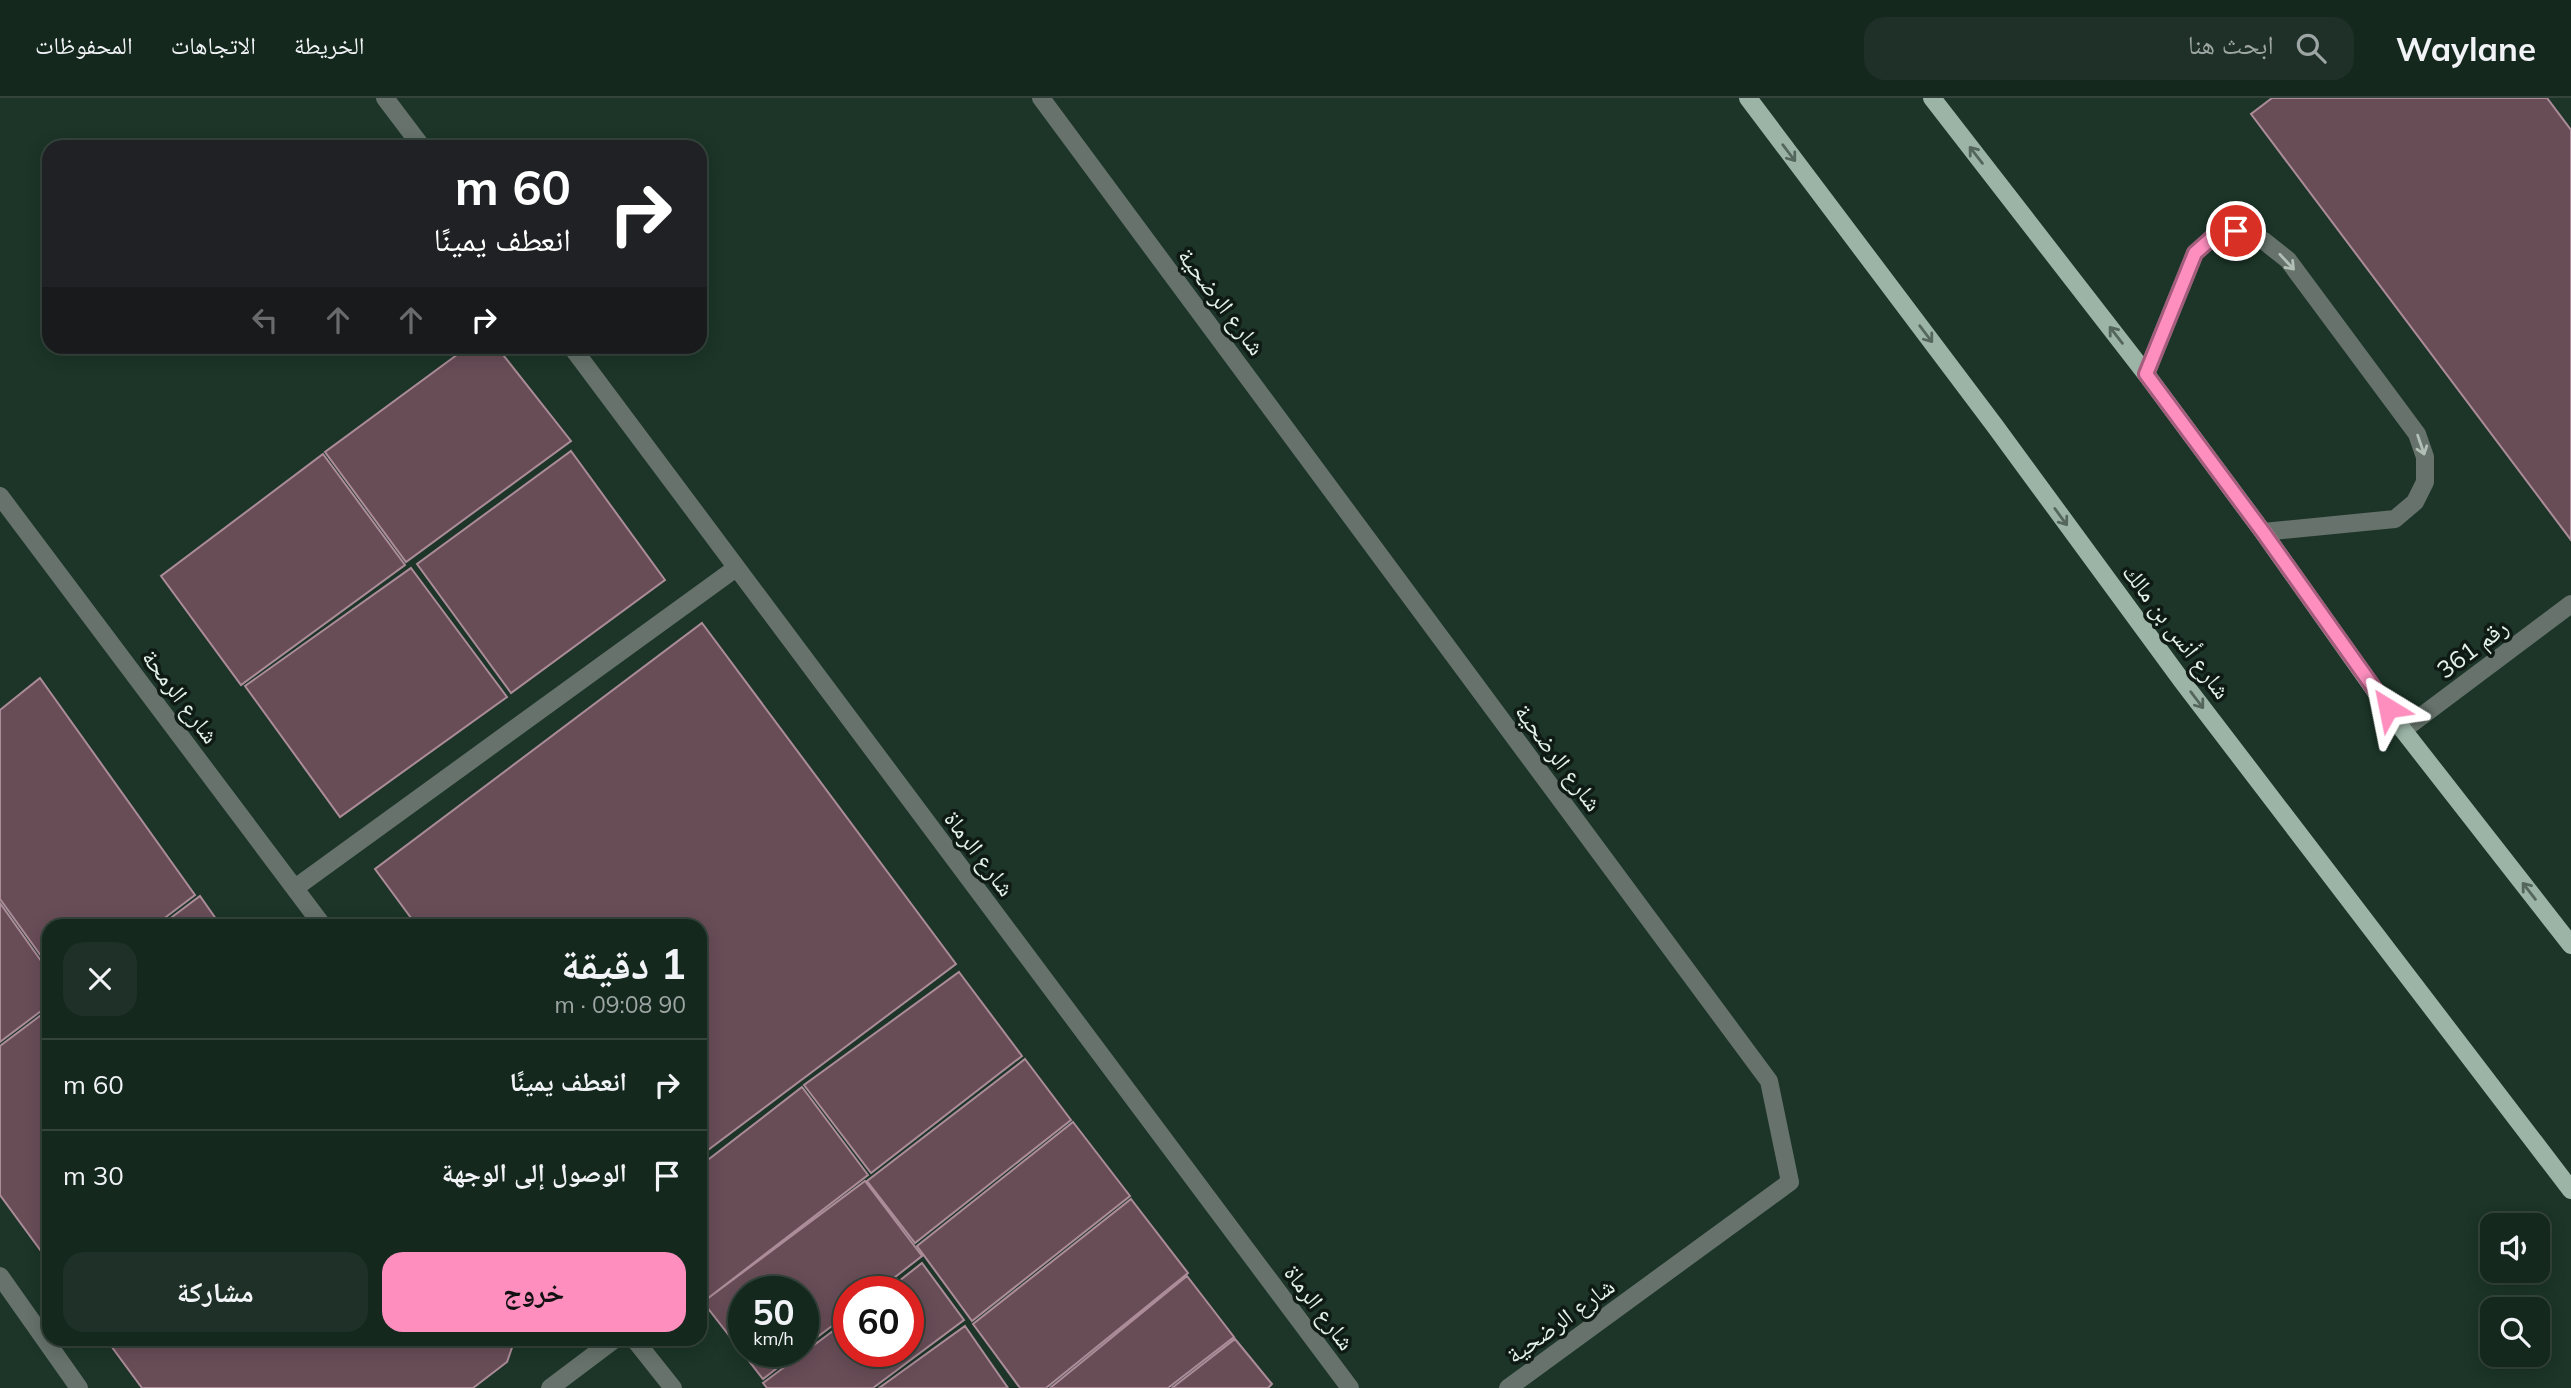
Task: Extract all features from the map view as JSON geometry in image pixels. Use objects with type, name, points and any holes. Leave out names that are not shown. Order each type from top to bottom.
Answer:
[{"type":"main road","name":"شارع أنس بن مالك","points":[[1748,98],[2190,692],[2571,1191]]},
{"type":"main road","points":[[1932,98],[2146,374],[2263,532],[2403,730],[2571,945]]},
{"type":"street","points":[[385,98],[417,140]]},
{"type":"street","name":"شارع الرضحية","points":[[1041,98],[1769,1081],[1790,1182],[1508,1388]]},
{"type":"street","points":[[2146,374],[2195,253],[2213,237],[2236,231],[2264,241],[2288,260],[2417,434],[2425,457],[2425,482],[2415,502],[2395,519],[2263,532]]},
{"type":"street","name":"شارع الرماة","points":[[577,354],[1350,1388]]},
{"type":"street","name":"شارع الرمحة","points":[[0,496],[318,919]]},
{"type":"street","points":[[295,888],[736,568]]},
{"type":"street","name":"رقم 361","points":[[2403,730],[2571,604]]},
{"type":"street","points":[[0,1276],[42,1336]]},
{"type":"street","points":[[49,1346],[79,1388]]},
{"type":"street","points":[[550,1388],[606,1346]]},
{"type":"street","points":[[640,1346],[673,1388]]},
{"type":"building","points":[[2272,98],[2547,98],[2571,130],[2571,540],[2251,114]]},
{"type":"building","points":[[458,354],[502,354],[571,441],[406,562],[325,452]]},
{"type":"building","points":[[571,451],[665,580],[511,693],[417,564]]},
{"type":"building","points":[[323,454],[405,565],[241,685],[161,576]]},
{"type":"building","points":[[411,568],[507,697],[340,817],[245,686]]},
{"type":"building","points":[[702,623],[956,964],[707,1151],[707,919],[412,919],[375,869]]},
{"type":"building","points":[[40,678],[195,895],[163,919],[42,919],[42,957],[0,899],[0,710]]},
{"type":"building","points":[[200,896],[216,919],[169,919]]},
{"type":"building","points":[[0,903],[42,962],[42,1010],[0,1042]]},
{"type":"building","points":[[959,972],[1022,1056],[871,1173],[804,1085]]},
{"type":"building","points":[[42,1014],[42,1252],[0,1195],[0,1046]]},
{"type":"building","points":[[1025,1059],[1071,1120],[915,1243],[867,1181]]},
{"type":"building","points":[[802,1087],[868,1175],[737,1276],[728,1276],[728,1283],[707,1299],[707,1161]]},
{"type":"building","points":[[1073,1122],[1130,1196],[972,1321],[917,1246]]},
{"type":"building","points":[[865,1181],[922,1256],[896,1276],[833,1276],[833,1325],[819,1336],[819,1276],[738,1276]]},
{"type":"building","points":[[1131,1199],[1188,1273],[1046,1388],[1020,1388],[973,1324]]},
{"type":"building","points":[[922,1263],[964,1320],[924,1350],[924,1276],[905,1276]]},
{"type":"building","points":[[1187,1276],[1234,1337],[1168,1388],[1050,1388]]},
{"type":"building","points":[[728,1283],[728,1334],[707,1307],[707,1299]]},
{"type":"building","points":[[965,1326],[1008,1388],[879,1388],[908,1367],[924,1367],[924,1356]]},
{"type":"building","points":[[833,1331],[833,1367],[901,1367],[873,1388],[767,1388],[763,1383],[784,1367],[819,1367],[819,1341]]},
{"type":"building","points":[[1235,1339],[1272,1384],[1268,1388],[1172,1388]]},
{"type":"building","points":[[111,1346],[513,1346],[507,1362],[473,1388],[142,1388]]},
{"type":"building","points":[[754,1367],[778,1367],[763,1379]]},
{"type":"route","points":[[2236,231],[2213,237],[2195,253],[2146,374],[2388,708]]}]
